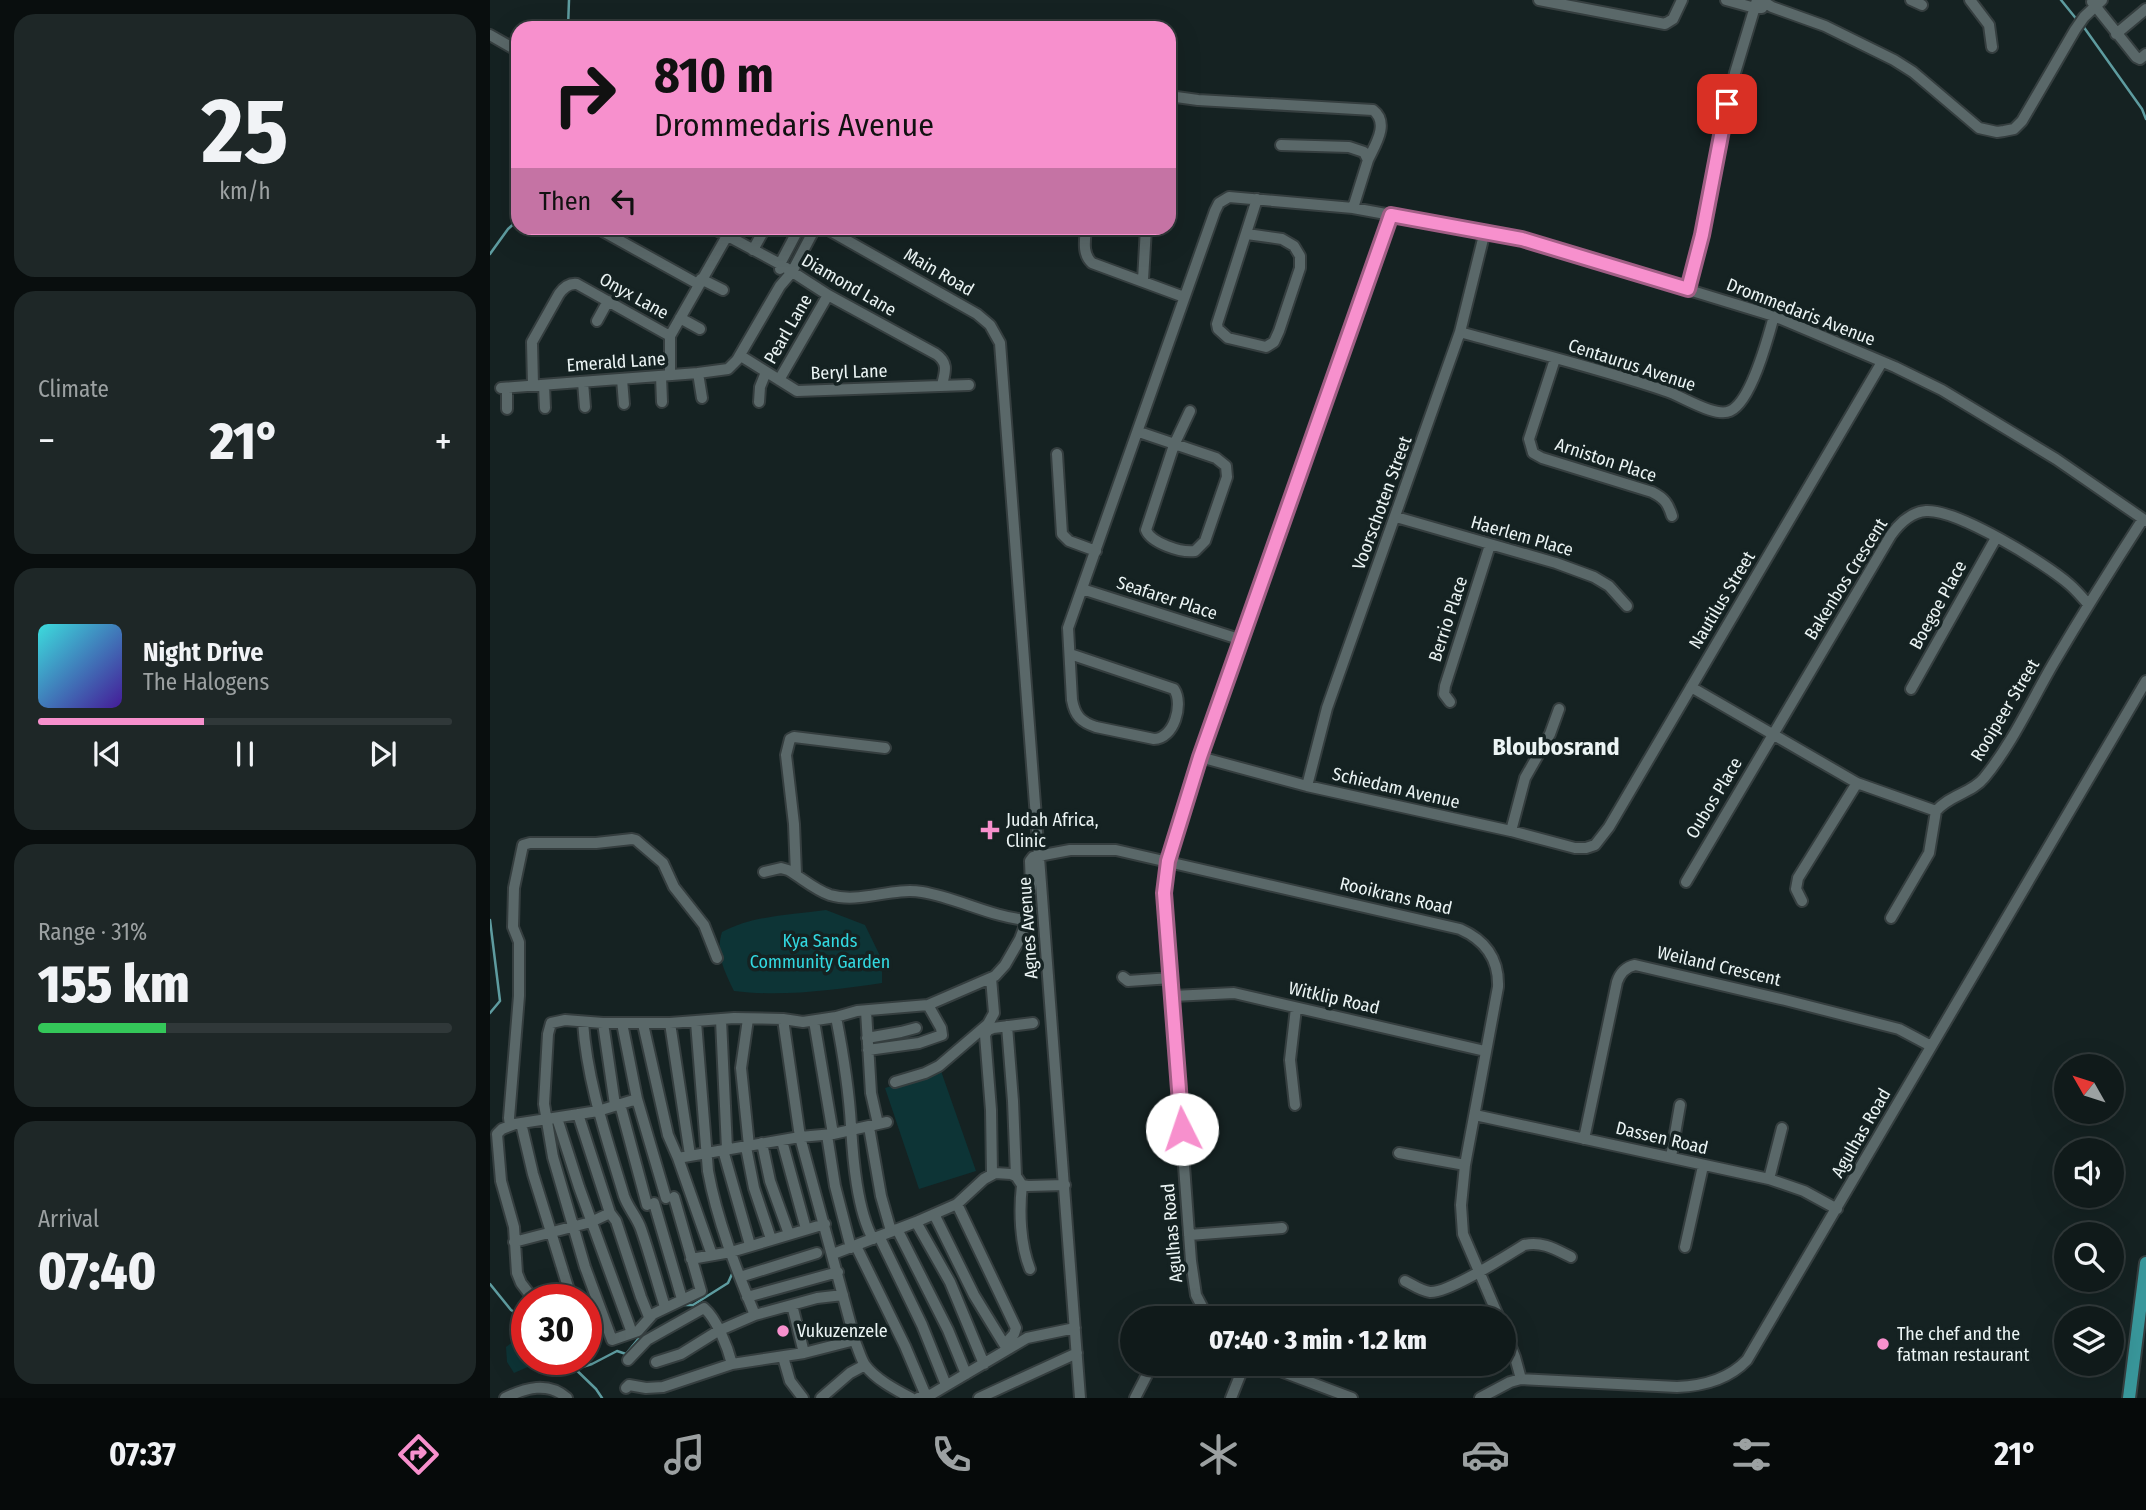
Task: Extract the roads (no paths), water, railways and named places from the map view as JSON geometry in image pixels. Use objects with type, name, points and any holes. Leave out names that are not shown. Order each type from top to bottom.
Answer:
[{"type":"main road","points":[[2129,1398],[2146,1263]]},
{"type":"street","points":[[1539,0],[1665,24],[1673,19],[1682,0]]},
{"type":"street","points":[[1726,0],[1772,7],[1834,30],[1894,60],[1913,72],[1979,128],[1997,132],[2014,129],[2027,115],[2075,30],[2096,2],[2116,34],[2137,58],[2146,54]]},
{"type":"street","points":[[1970,0],[1989,24],[1992,47]]},
{"type":"street","points":[[1688,289],[1702,235],[1735,72],[1757,3]]},
{"type":"street","points":[[2116,34],[2146,9]]},
{"type":"street","points":[[490,35],[511,47]]},
{"type":"street","points":[[1176,97],[1373,110],[1381,119],[1381,128],[1353,208]]},
{"type":"street","points":[[1280,145],[1355,147],[1364,152],[1368,160]]},
{"type":"street","name":"Drommedaris Avenue","points":[[1184,297],[1219,202],[1229,197],[1353,208],[1555,248],[1774,316],[1913,375],[1964,402],[2056,459],[2144,520]]},
{"type":"street","points":[[1247,234],[1282,239],[1294,246],[1300,256],[1300,268],[1279,331],[1274,342],[1266,347],[1228,338],[1218,329],[1217,324],[1217,317],[1257,199]]},
{"type":"street","name":"Agulhas Road","points":[[1201,1306],[1195,1288],[1189,1235],[1164,893],[1168,861],[1200,757],[1391,215]]},
{"type":"street","name":"Voorschoten Street","points":[[1307,786],[1327,708],[1460,332],[1485,232]]},
{"type":"street","points":[[610,235],[700,282],[723,290]]},
{"type":"street","points":[[662,402],[670,336],[700,282],[718,235]]},
{"type":"street","name":"Diamond Lane","points":[[727,235],[941,357],[946,366],[942,385]]},
{"type":"street","points":[[753,250],[761,235]]},
{"type":"street","points":[[780,286],[780,264],[795,235]]},
{"type":"street","points":[[741,356],[811,235]]},
{"type":"street","name":"Main Road","points":[[837,235],[977,314],[995,331]]},
{"type":"street","points":[[1070,654],[1174,690],[1179,699],[1168,733],[1160,739],[1154,739],[1096,727],[1083,722],[1076,714],[1072,700],[1070,654],[1070,622],[1139,432],[1184,297],[1088,260],[1085,252],[1086,235]]},
{"type":"street","points":[[1143,280],[1146,235]]},
{"type":"street","name":"Onyx Lane","points":[[545,408],[538,385],[532,342],[563,288],[572,283],[577,284],[670,336]]},
{"type":"street","name":"Pearl Lane","points":[[779,380],[828,295]]},
{"type":"street","points":[[597,321],[608,301]]},
{"type":"street","name":"Centaurus Avenue","points":[[1460,332],[1664,390],[1711,411],[1725,413],[1736,407],[1755,374],[1774,316]]},
{"type":"street","points":[[680,318],[700,329]]},
{"type":"street","name":"Agnes Avenue","points":[[995,331],[1002,350],[1080,1398]]},
{"type":"street","name":"Emerald Lane","points":[[507,409],[504,388],[723,370],[732,366],[741,356]]},
{"type":"street","name":"Beryl Lane","points":[[741,356],[792,388],[802,391],[969,385]]},
{"type":"street","name":"Arniston Place","points":[[1555,359],[1530,439],[1533,453],[1652,492],[1664,499],[1672,516]]},
{"type":"street","name":"Nautilus Street","points":[[1586,848],[1595,845],[1604,835],[1882,362]]},
{"type":"street","points":[[759,402],[760,387],[766,372]]},
{"type":"street","points":[[698,373],[702,398]]},
{"type":"street","points":[[622,379],[624,404]]},
{"type":"street","points":[[583,382],[585,407]]},
{"type":"street","points":[[1139,432],[1174,444],[1216,458],[1228,472],[1205,541],[1199,549],[1191,552],[1152,539],[1146,530],[1174,444],[1190,411]]},
{"type":"street","points":[[1056,454],[1062,534],[1069,541],[1096,551]]},
{"type":"street","name":"Bakenbos Crescent","points":[[1773,733],[1891,534],[1902,522],[1922,511],[1940,512],[1996,538],[2051,570],[2070,584],[2088,604]]},
{"type":"street","name":"Haerlem Place","points":[[1396,517],[1556,563],[1602,580],[1627,606]]},
{"type":"street","name":"Rooipeer Street","points":[[1936,810],[1952,797],[1978,784],[1991,769],[2088,604],[2144,520]]},
{"type":"street","name":"Boegoe Place","points":[[1911,689],[1996,538]]},
{"type":"street","name":"Berrio Place","points":[[1450,702],[1444,694],[1445,686],[1490,545]]},
{"type":"street","name":"Seafarer Place","points":[[1082,589],[1242,640]]},
{"type":"street","name":"Agulhas Road","points":[[1480,1398],[1503,1385],[1521,1379],[1677,1387],[1702,1385],[1739,1368],[1754,1349],[1837,1209],[2146,681]]},
{"type":"street","points":[[1691,687],[1857,783],[1936,810],[1929,853],[1891,918]]},
{"type":"street","points":[[1511,831],[1525,778],[1550,734],[1559,709]]},
{"type":"street","name":"Oubos Place","points":[[1686,882],[1773,733]]},
{"type":"street","points":[[796,874],[794,824],[786,755],[790,739],[794,737],[885,748]]},
{"type":"street","name":"Schiedam Avenue","points":[[1200,757],[1307,786],[1511,831],[1568,847],[1586,848]]},
{"type":"street","points":[[1802,901],[1796,889],[1798,878],[1857,783]]},
{"type":"street","points":[[567,1284],[516,1124],[509,1118],[519,996],[520,944],[513,927],[514,888],[523,845],[530,842],[596,843],[636,840],[663,863],[674,887],[704,925],[717,958]]},
{"type":"street","name":"Rooikrans Road","points":[[1040,855],[1070,850],[1105,849],[1168,861],[1460,929],[1481,942],[1493,957],[1498,976],[1465,1165],[1461,1205],[1462,1226],[1494,1306]]},
{"type":"street","points":[[632,1333],[544,1096],[551,1023],[560,1020],[643,1024],[748,1019],[783,1019],[797,1022],[928,1005],[999,972],[1012,954],[1027,920],[1031,894],[1030,862],[1033,857],[1040,855]]},
{"type":"street","points":[[764,872],[781,868],[829,894],[858,897],[903,890],[920,892],[1008,918],[1027,920]]},
{"type":"street","name":"Weiland Crescent","points":[[1584,1139],[1617,982],[1623,971],[1635,965],[1903,1030],[1931,1046]]},
{"type":"street","points":[[1123,977],[1128,981],[1171,978]]},
{"type":"street","points":[[895,1082],[939,1066],[988,1024],[994,1013],[991,978]]},
{"type":"street","name":"Witklip Road","points":[[1173,996],[1234,993],[1485,1051]]},
{"type":"street","points":[[868,1050],[919,1043],[942,1035],[928,1005]]},
{"type":"street","points":[[1295,1105],[1290,1060],[1296,1008]]},
{"type":"street","points":[[866,1011],[871,1093],[878,1124],[881,1196],[894,1230],[948,1330],[966,1374]]},
{"type":"street","points":[[836,1017],[844,1059],[852,1150],[866,1225],[876,1238],[922,1325],[946,1385]]},
{"type":"street","points":[[748,1019],[741,1068],[747,1147],[754,1188],[771,1239]]},
{"type":"street","points":[[783,1019],[800,1137],[855,1340],[865,1365],[889,1385],[911,1398]]},
{"type":"street","points":[[721,1020],[725,1150],[750,1245]]},
{"type":"street","points":[[814,1021],[835,1186],[844,1227],[905,1346],[922,1397],[984,1364],[1006,1346],[1016,1328],[957,1203]]},
{"type":"street","points":[[583,1022],[598,1111],[625,1198],[642,1230],[665,1307]]},
{"type":"street","points":[[696,1022],[712,1192],[755,1315]]},
{"type":"street","points":[[603,1023],[618,1105],[682,1299]]},
{"type":"street","points":[[551,1119],[554,1157],[573,1227],[611,1339],[616,1340],[641,1329],[649,1317],[665,1307],[701,1291],[637,1099],[622,1023]]},
{"type":"street","points":[[670,1023],[690,1155]]},
{"type":"street","points":[[992,1174],[991,1110],[985,1035],[991,1029],[1033,1023]]},
{"type":"street","points":[[643,1024],[668,1135],[712,1255]]},
{"type":"street","points":[[1007,1026],[1021,1214],[1026,1258],[1030,1269]]},
{"type":"street","points":[[867,1038],[916,1028]]},
{"type":"street","points":[[522,1284],[517,1273],[514,1227],[501,1181],[496,1138],[499,1132],[516,1124],[598,1111],[637,1099]]},
{"type":"street","points":[[1671,1157],[1680,1105]]},
{"type":"street","points":[[578,1114],[610,1213],[616,1221],[649,1317]]},
{"type":"street","name":"Dassen Road","points":[[1475,1115],[1769,1179],[1804,1191],[1837,1209]]},
{"type":"street","points":[[678,1158],[878,1124]]},
{"type":"street","points":[[1769,1179],[1782,1128]]},
{"type":"street","points":[[782,1141],[806,1229]]},
{"type":"street","points":[[762,1143],[771,1181],[789,1234]]},
{"type":"street","points":[[1399,1153],[1465,1165]]},
{"type":"street","points":[[1685,1247],[1703,1166]]},
{"type":"street","points":[[833,1254],[957,1203],[992,1174],[1002,1173],[1035,1187],[1065,1185]]},
{"type":"street","points":[[633,1211],[670,1198],[691,1195]]},
{"type":"street","points":[[514,1242],[591,1222],[610,1213]]},
{"type":"street","points":[[934,1214],[974,1295],[1006,1346]]},
{"type":"street","points":[[916,1222],[950,1282],[984,1364]]},
{"type":"street","points":[[691,1259],[731,1252],[825,1224]]},
{"type":"street","points":[[1189,1235],[1282,1228]]},
{"type":"street","points":[[1405,1281],[1423,1291],[1438,1291],[1532,1243],[1540,1243],[1571,1256]]},
{"type":"street","points":[[740,1277],[817,1253]]},
{"type":"street","points":[[747,1297],[838,1272]]},
{"type":"street","points":[[656,1362],[681,1354],[718,1331],[755,1315],[822,1297],[842,1295]]},
{"type":"street","points":[[792,1305],[804,1353]]},
{"type":"street","points":[[628,1360],[647,1340],[702,1308],[710,1315],[727,1347],[732,1364]]},
{"type":"street","points":[[1006,1346],[1027,1338],[1075,1328]]},
{"type":"street","points":[[626,1388],[629,1385],[663,1387],[732,1364],[804,1353],[855,1340]]},
{"type":"street","points":[[979,1398],[1024,1375],[1077,1353]]},
{"type":"street","points":[[783,1356],[787,1375],[803,1398]]},
{"type":"street","points":[[1516,1361],[1521,1379]]},
{"type":"street","points":[[821,1398],[856,1368],[865,1365]]},
{"type":"street","points":[[1135,1398],[1146,1376]]},
{"type":"street","points":[[1231,1398],[1240,1376]]},
{"type":"street","points":[[1294,1376],[1352,1398]]},
{"type":"street","points":[[1631,1398],[1633,1384]]},
{"type":"street","points":[[505,1398],[522,1389],[533,1387],[558,1392],[567,1398]]},
{"type":"waterway","points":[[568,21],[569,0]]},
{"type":"waterway","points":[[2061,0],[2078,21]]},
{"type":"waterway","points":[[2083,26],[2142,109],[2146,119]]},
{"type":"waterway","points":[[490,254],[511,226]]},
{"type":"waterway","points":[[490,920],[500,1001],[490,1013]]},
{"type":"waterway","points":[[681,1305],[693,1305],[728,1283],[732,1274]]},
{"type":"waterway","points":[[490,1284],[511,1310]]},
{"type":"waterway","points":[[602,1359],[617,1351],[626,1354],[648,1327]]},
{"type":"waterway","points":[[582,1375],[602,1398]]},
{"type":"place","name":"Judah Africa, Clinic","points":[[990,830]]},
{"type":"place","name":"Vukuzenzele","points":[[783,1331]]},
{"type":"place","name":"The chef and the fatman restaurant","points":[[1883,1344]]},
{"type":"district","name":"Bloubosrand","points":[[1556,747]]},
{"type":"park label","name":"Kya Sands Community Garden","points":[[820,951]]}]
